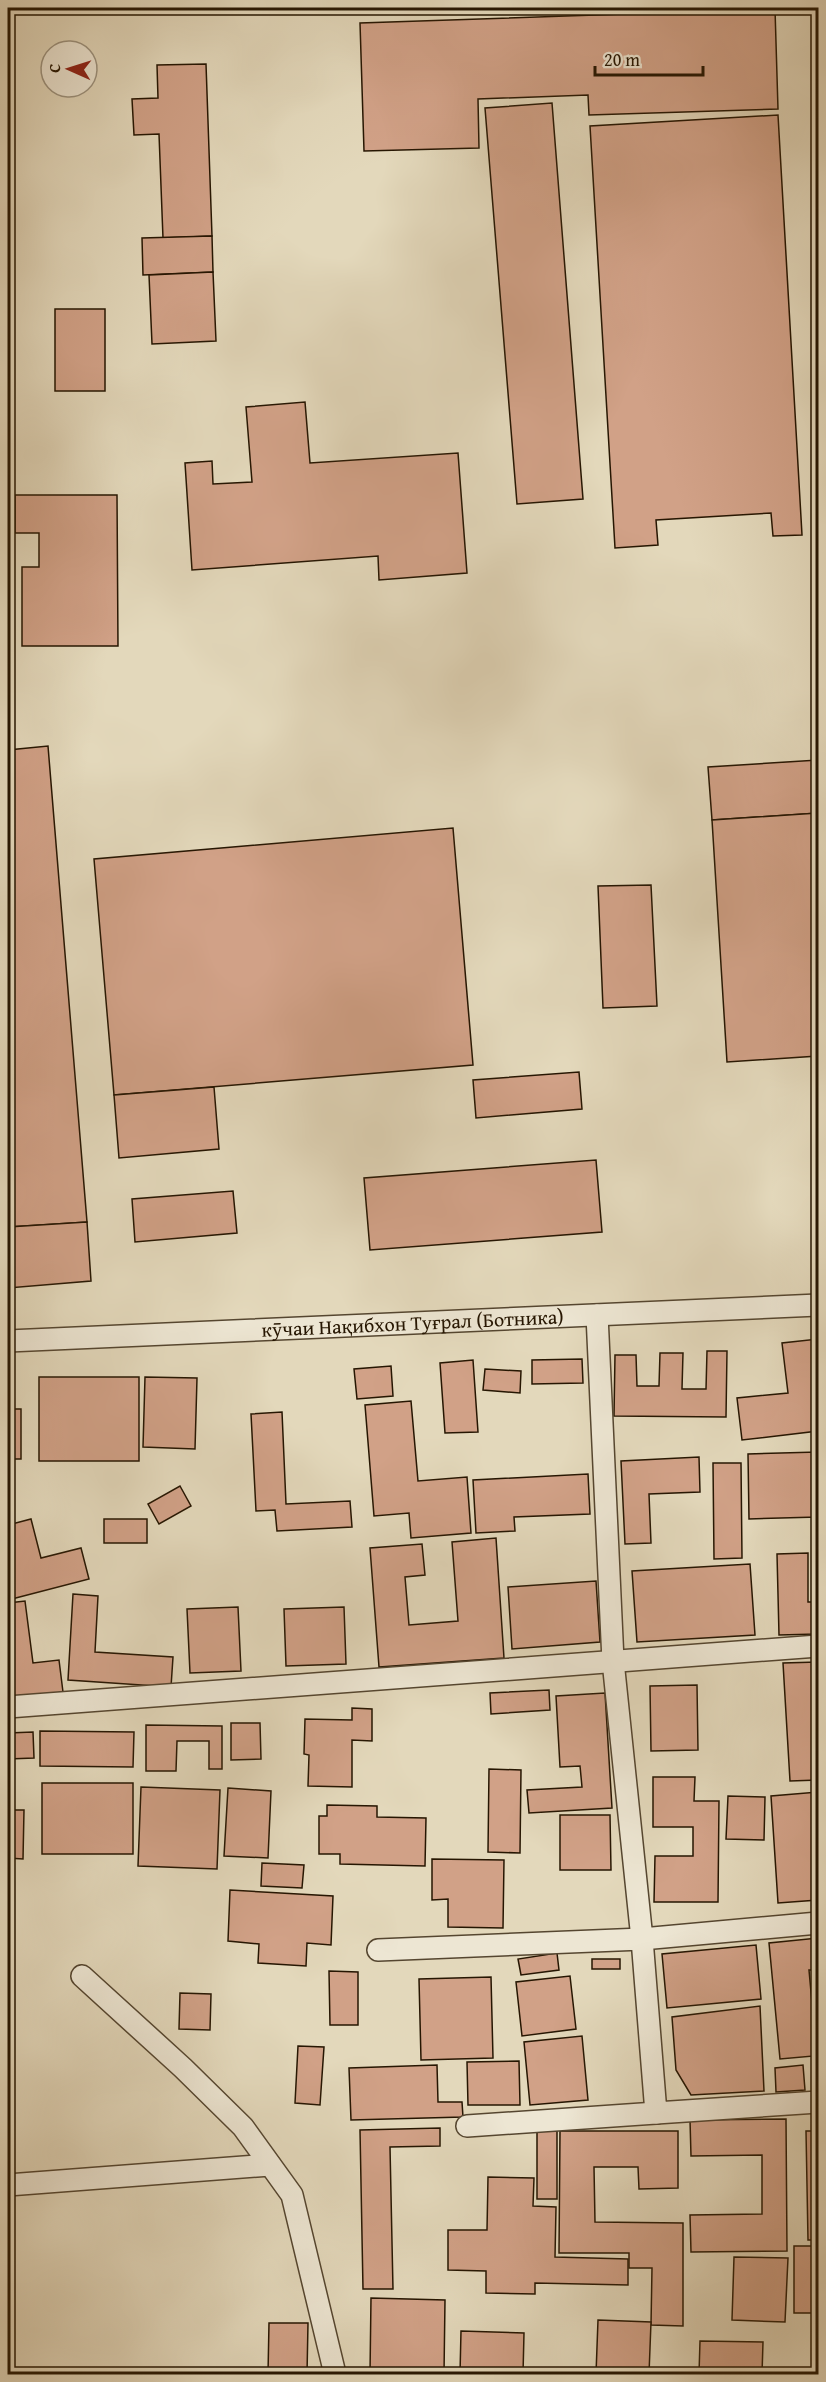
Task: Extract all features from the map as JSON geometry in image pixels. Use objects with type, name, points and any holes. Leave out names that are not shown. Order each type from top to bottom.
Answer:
[{"type":"lane","name":"кӯчаи Нақибхон Туғрал (Ботника)","points":[[8,1341],[819,1305]]},
{"type":"lane","points":[[597,1315],[613,1661],[642,1940],[656,2113]]},
{"type":"lane","points":[[8,1707],[819,1646]]},
{"type":"lane","points":[[378,1950],[642,1940],[819,1923]]},
{"type":"lane","points":[[82,1976],[183,2068],[243,2127],[292,2195],[335,2374]]},
{"type":"lane","points":[[467,2126],[819,2102]]},
{"type":"lane","points":[[8,2185],[270,2164]]},
{"type":"building","points":[[9,8],[30,8],[30,11],[9,11]]},
{"type":"building","points":[[775,9],[778,109],[589,115],[588,95],[478,99],[479,148],[364,151],[360,23]]},
{"type":"building","points":[[206,64],[212,236],[163,238],[159,134],[134,135],[132,99],[158,98],[157,65]]},
{"type":"building","points":[[552,103],[583,499],[517,504],[485,108]]},
{"type":"building","points":[[778,115],[802,535],[773,536],[771,513],[656,520],[658,545],[615,548],[590,126]]},
{"type":"building","points":[[212,236],[213,272],[143,275],[142,238]]},
{"type":"building","points":[[213,272],[216,341],[152,344],[149,275]]},
{"type":"building","points":[[55,309],[105,309],[105,391],[55,391]]},
{"type":"building","points":[[305,402],[310,463],[458,453],[467,573],[379,580],[378,556],[192,570],[185,463],[212,461],[213,484],[252,482],[246,407]]},
{"type":"building","points":[[15,495],[117,495],[118,646],[22,646],[22,567],[39,567],[39,533],[15,533]]},
{"type":"building","points":[[48,746],[87,1222],[8,1227],[8,750]]},
{"type":"building","points":[[818,760],[818,813],[712,820],[708,767]]},
{"type":"building","points":[[818,813],[818,1056],[727,1062],[712,820]]},
{"type":"building","points":[[453,828],[473,1065],[114,1095],[94,859]]},
{"type":"building","points":[[651,885],[657,1006],[603,1008],[598,886]]},
{"type":"building","points":[[579,1072],[582,1109],[476,1118],[473,1080]]},
{"type":"building","points":[[214,1087],[219,1149],[119,1158],[114,1095]]},
{"type":"building","points":[[596,1160],[602,1232],[370,1250],[364,1178]]},
{"type":"building","points":[[233,1191],[237,1233],[135,1242],[132,1199]]},
{"type":"building","points":[[87,1222],[91,1281],[8,1288],[8,1227]]},
{"type":"building","points":[[818,1339],[818,1431],[742,1440],[737,1398],[788,1393],[782,1343]]},
{"type":"building","points":[[707,1351],[727,1351],[726,1417],[614,1416],[615,1355],[636,1355],[637,1386],[659,1386],[660,1353],[683,1353],[682,1389],[706,1389]]},
{"type":"building","points":[[582,1359],[583,1383],[532,1384],[532,1360]]},
{"type":"building","points":[[473,1360],[478,1432],[445,1433],[440,1363]]},
{"type":"building","points":[[391,1366],[393,1396],[357,1399],[354,1369]]},
{"type":"building","points":[[485,1369],[521,1371],[520,1393],[483,1390]]},
{"type":"building","points":[[39,1377],[139,1377],[139,1461],[39,1461]]},
{"type":"building","points":[[145,1377],[197,1378],[195,1449],[143,1447]]},
{"type":"building","points":[[411,1401],[418,1481],[467,1477],[471,1533],[411,1538],[409,1513],[374,1516],[365,1405]]},
{"type":"building","points":[[8,1409],[21,1409],[21,1459],[8,1459]]},
{"type":"building","points":[[282,1412],[286,1504],[350,1501],[352,1527],[277,1531],[275,1510],[256,1511],[251,1414]]},
{"type":"building","points":[[818,1452],[818,1517],[749,1519],[748,1454]]},
{"type":"building","points":[[699,1457],[700,1492],[649,1494],[651,1543],[625,1544],[621,1461]]},
{"type":"building","points":[[713,1463],[741,1463],[742,1558],[714,1559]]},
{"type":"building","points":[[588,1474],[590,1514],[514,1517],[515,1531],[476,1533],[473,1480]]},
{"type":"building","points":[[180,1486],[191,1506],[159,1524],[148,1504]]},
{"type":"building","points":[[31,1519],[41,1558],[81,1548],[89,1579],[8,1600],[8,1525]]},
{"type":"building","points":[[104,1519],[147,1519],[147,1543],[104,1543]]},
{"type":"building","points":[[496,1538],[504,1658],[379,1667],[370,1548],[422,1544],[425,1575],[405,1577],[409,1625],[458,1621],[452,1542]]},
{"type":"building","points":[[808,1553],[808,1602],[818,1602],[818,1634],[779,1635],[777,1554]]},
{"type":"building","points":[[750,1564],[755,1635],[637,1642],[632,1571]]},
{"type":"building","points":[[596,1581],[600,1642],[512,1649],[508,1587]]},
{"type":"building","points":[[73,1594],[98,1596],[95,1652],[173,1657],[171,1687],[68,1680]]},
{"type":"building","points":[[25,1601],[33,1663],[59,1660],[63,1692],[8,1700],[8,1603]]},
{"type":"building","points":[[238,1607],[241,1671],[190,1673],[187,1609]]},
{"type":"building","points":[[344,1607],[346,1664],[286,1666],[284,1609]]},
{"type":"building","points":[[818,1662],[818,1780],[790,1781],[783,1663]]},
{"type":"building","points":[[697,1685],[698,1750],[651,1751],[650,1686]]},
{"type":"building","points":[[549,1690],[550,1710],[491,1714],[490,1693]]},
{"type":"building","points":[[605,1693],[612,1808],[529,1813],[527,1790],[582,1787],[580,1766],[560,1767],[556,1696]]},
{"type":"building","points":[[352,1708],[372,1709],[372,1741],[352,1740],[352,1787],[308,1786],[309,1755],[304,1754],[305,1719],[352,1720]]},
{"type":"building","points":[[231,1723],[260,1723],[261,1759],[231,1760]]},
{"type":"building","points":[[146,1725],[222,1726],[222,1769],[209,1769],[209,1741],[177,1741],[176,1771],[146,1771]]},
{"type":"building","points":[[40,1731],[134,1732],[133,1767],[40,1766]]},
{"type":"building","points":[[33,1732],[34,1758],[8,1759],[8,1733]]},
{"type":"building","points":[[489,1769],[521,1770],[520,1853],[488,1852]]},
{"type":"building","points":[[653,1777],[695,1777],[694,1801],[719,1801],[718,1902],[654,1902],[655,1856],[693,1856],[693,1827],[653,1827]]},
{"type":"building","points":[[42,1783],[133,1783],[133,1854],[42,1854]]},
{"type":"building","points":[[141,1787],[220,1790],[217,1869],[138,1866]]},
{"type":"building","points":[[228,1788],[271,1791],[268,1858],[224,1856]]},
{"type":"building","points":[[818,1792],[818,1900],[778,1903],[771,1796]]},
{"type":"building","points":[[728,1796],[765,1797],[764,1840],[726,1839]]},
{"type":"building","points":[[327,1805],[377,1806],[377,1817],[426,1818],[425,1866],[340,1864],[340,1854],[319,1854],[319,1816],[327,1816]]},
{"type":"building","points":[[8,1810],[24,1810],[23,1859],[8,1858]]},
{"type":"building","points":[[560,1815],[610,1815],[611,1870],[560,1870]]},
{"type":"building","points":[[432,1859],[504,1860],[503,1928],[448,1927],[448,1899],[432,1900]]},
{"type":"building","points":[[262,1863],[304,1865],[302,1888],[261,1886]]},
{"type":"building","points":[[230,1890],[333,1896],[331,1945],[307,1943],[306,1966],[258,1963],[259,1944],[228,1941]]},
{"type":"building","points":[[818,1938],[818,1970],[809,1970],[815,2037],[818,2037],[818,2091],[816,2091],[813,2056],[780,2059],[769,1943]]},
{"type":"building","points":[[756,1945],[761,1999],[667,2008],[662,1954]]},
{"type":"building","points":[[557,1953],[559,1970],[521,1975],[518,1959]]},
{"type":"building","points":[[592,1959],[620,1959],[620,1969],[592,1969]]},
{"type":"building","points":[[329,1971],[358,1972],[358,2025],[330,2025]]},
{"type":"building","points":[[570,1976],[576,2029],[522,2036],[516,1982]]},
{"type":"building","points":[[491,1977],[493,2058],[421,2060],[419,1979]]},
{"type":"building","points":[[180,1993],[211,1994],[210,2030],[179,2029]]},
{"type":"building","points":[[760,2006],[764,2091],[691,2095],[676,2070],[672,2017]]},
{"type":"building","points":[[582,2036],[588,2100],[530,2105],[524,2042]]},
{"type":"building","points":[[298,2046],[324,2047],[320,2105],[295,2103]]},
{"type":"building","points":[[519,2061],[520,2105],[468,2105],[467,2062]]},
{"type":"building","points":[[437,2065],[438,2102],[462,2102],[463,2117],[351,2120],[349,2068]]},
{"type":"building","points":[[803,2065],[805,2090],[776,2092],[775,2068]]},
{"type":"building","points":[[786,2119],[787,2251],[691,2252],[690,2215],[762,2214],[762,2155],[691,2156],[690,2120]]},
{"type":"building","points":[[440,2128],[440,2146],[390,2147],[393,2289],[363,2289],[360,2130]]},
{"type":"building","points":[[537,2131],[557,2131],[557,2199],[537,2199]]},
{"type":"building","points":[[560,2131],[678,2131],[678,2188],[639,2189],[638,2167],[594,2167],[595,2222],[683,2223],[683,2326],[651,2325],[652,2268],[629,2268],[629,2253],[559,2253]]},
{"type":"building","points":[[806,2131],[818,2131],[818,2240],[808,2240]]},
{"type":"building","points":[[488,2177],[534,2178],[533,2206],[556,2207],[555,2257],[628,2259],[628,2285],[535,2283],[535,2294],[486,2293],[486,2271],[448,2270],[448,2230],[487,2230]]},
{"type":"building","points":[[794,2246],[818,2246],[818,2313],[794,2313]]},
{"type":"building","points":[[734,2257],[788,2258],[785,2322],[732,2320]]},
{"type":"building","points":[[371,2298],[445,2300],[444,2374],[370,2374]]},
{"type":"building","points":[[598,2320],[651,2322],[649,2374],[596,2374]]},
{"type":"building","points":[[269,2323],[308,2323],[307,2374],[268,2374]]},
{"type":"building","points":[[461,2331],[524,2333],[523,2374],[460,2374]]},
{"type":"building","points":[[700,2341],[763,2342],[762,2374],[699,2374]]}]
